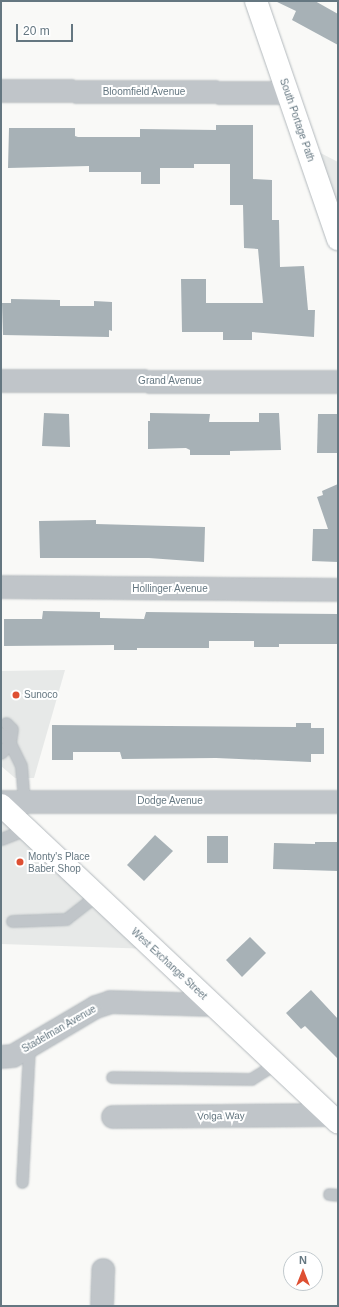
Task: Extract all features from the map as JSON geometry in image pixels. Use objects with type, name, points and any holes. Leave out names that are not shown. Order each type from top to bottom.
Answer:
[{"type":"main road","name":"South Portage Path","points":[[256,1],[338,240]]},
{"type":"main road","name":"West Exchange Street","points":[[1,803],[212,1005],[334,1119]]},
{"type":"street","name":"Bloomfield Avenue","points":[[1,91],[287,93]]},
{"type":"street","name":"Grand Avenue","points":[[1,381],[338,382]]},
{"type":"street","name":"Hollinger Avenue","points":[[1,587],[338,590]]},
{"type":"street","name":"Dodge Avenue","points":[[1,803],[338,802]]},
{"type":"street","name":"Stadelman Avenue","points":[[1,1057],[13,1056],[96,1007],[111,1002],[212,1005]]},
{"type":"street","name":"Volga Way","points":[[113,1117],[334,1119]]},
{"type":"street","points":[[102,1306],[103,1270]]},
{"type":"lane","points":[[3,728],[12,729],[10,743],[21,766],[24,802]]},
{"type":"lane","points":[[1,753],[10,743]]},
{"type":"lane","points":[[1,839],[27,829]]},
{"type":"lane","points":[[12,921],[66,919],[97,895]]},
{"type":"lane","points":[[22,1182],[29,1047]]},
{"type":"lane","points":[[112,1077],[251,1079],[275,1064]]},
{"type":"shaded area","points":[[305,145],[338,162],[338,239]]},
{"type":"shaded area","points":[[65,670],[34,778],[15,778],[1,766],[1,671]]},
{"type":"shaded area","points":[[1,805],[153,949],[1,944]]},
{"type":"building","points":[[275,1],[315,1],[338,14],[338,45],[292,20],[296,11]]},
{"type":"building","points":[[216,125],[253,125],[253,179],[272,180],[272,220],[279,220],[280,267],[304,266],[308,310],[315,310],[314,337],[252,332],[252,340],[223,340],[223,332],[182,332],[181,279],[206,279],[206,303],[263,303],[258,249],[244,248],[243,205],[230,205],[230,164],[194,164],[194,168],[160,168],[160,184],[141,184],[141,172],[89,172],[89,166],[8,168],[9,128],[75,128],[75,136],[78,137],[140,137],[140,129],[216,130]]},
{"type":"building","points":[[11,299],[60,300],[60,306],[94,306],[94,301],[112,302],[112,331],[109,330],[109,337],[3,335],[2,303],[11,303]]},
{"type":"building","points":[[44,413],[69,414],[70,447],[42,446]]},
{"type":"building","points":[[150,413],[210,414],[209,422],[259,422],[259,413],[279,413],[281,450],[230,451],[230,455],[190,455],[190,450],[186,448],[148,449],[148,421],[150,421]]},
{"type":"building","points":[[318,414],[338,414],[338,453],[317,453]]},
{"type":"building","points":[[338,484],[338,562],[312,561],[313,529],[328,529],[317,497],[323,495],[322,491]]},
{"type":"building","points":[[96,520],[96,524],[205,527],[204,562],[149,558],[40,558],[39,521]]},
{"type":"building","points":[[43,611],[100,612],[100,618],[144,619],[146,612],[338,614],[338,644],[279,644],[279,647],[254,647],[254,641],[209,641],[209,648],[137,648],[137,650],[114,650],[114,645],[4,646],[4,619],[42,619]]},
{"type":"building","points":[[296,723],[311,723],[311,728],[324,728],[324,754],[311,754],[311,762],[216,758],[122,759],[120,752],[73,752],[73,760],[52,760],[52,725],[296,727]]},
{"type":"building","points":[[155,835],[173,851],[144,881],[127,865]]},
{"type":"building","points":[[207,836],[228,836],[228,863],[207,863]]},
{"type":"building","points":[[315,842],[338,842],[338,871],[273,869],[274,843],[315,844]]},
{"type":"building","points":[[250,937],[266,953],[242,977],[226,960]]},
{"type":"building","points":[[311,990],[338,1019],[338,1059],[305,1026],[301,1029],[286,1013]]},
{"type":"place","name":"Sunoco","points":[[16,695]]},
{"type":"place","name":"Monty's Place Baber Shop","points":[[20,862]]}]
